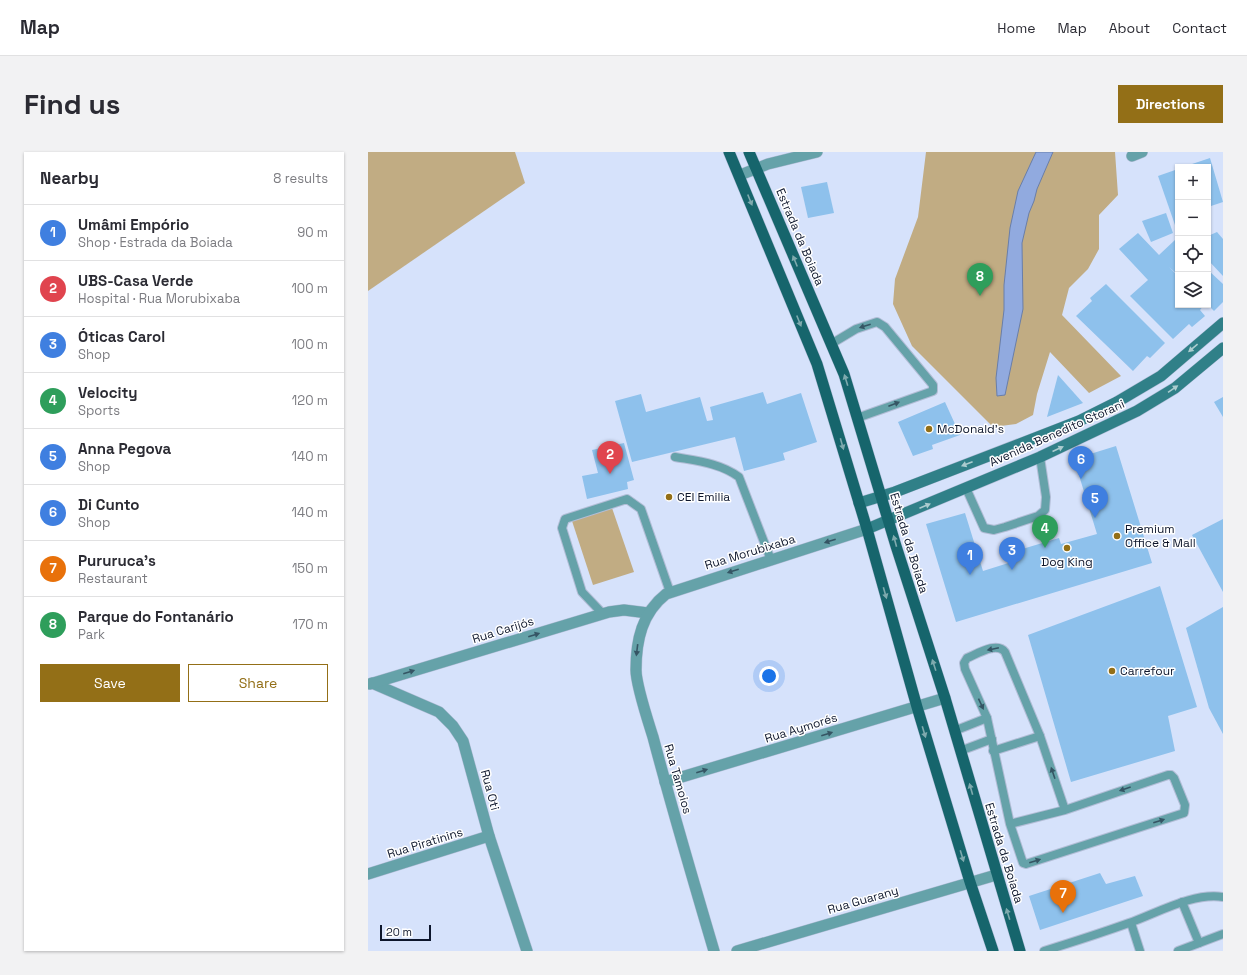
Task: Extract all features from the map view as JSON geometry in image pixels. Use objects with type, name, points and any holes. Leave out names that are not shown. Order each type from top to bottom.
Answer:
[{"type":"main road","points":[[729,152],[740,175],[817,364],[867,529],[917,707],[970,882],[993,951]]},
{"type":"main road","name":"Estrada da Boiada","points":[[750,152],[844,374],[1020,951]]},
{"type":"main road","name":"Avenida Benedito Storani","points":[[859,503],[1079,421],[1111,405],[1161,376],[1223,323]]},
{"type":"main road","name":"Avenida Benedito Storani","points":[[867,529],[1040,457],[1137,411],[1175,388],[1223,348]]},
{"type":"street","points":[[740,175],[757,168],[817,152]]},
{"type":"street","name":"Rua Morubixaba","points":[[648,613],[654,603],[670,592],[867,529]]},
{"type":"street","name":"Rua Carijós","points":[[370,684],[603,614],[624,610],[648,613]]},
{"type":"street","name":"Rua Tamoios","points":[[648,613],[639,633],[636,672],[665,782],[714,951]]},
{"type":"street","name":"Rua Oti","points":[[370,684],[439,712],[453,726],[463,741],[489,836],[527,951]]},
{"type":"street","name":"Rua Aymorés","points":[[665,782],[944,698]]},
{"type":"street","name":"Rua Piratinins","points":[[368,874],[489,836]]},
{"type":"street","name":"Rua Guarany","points":[[737,951],[996,875]]},
{"type":"lane","points":[[831,344],[856,329],[877,322],[885,327],[933,385],[933,390],[857,418]]},
{"type":"lane","points":[[675,457],[717,465],[731,470],[739,477],[771,560]]},
{"type":"lane","points":[[966,488],[984,528],[994,530],[1038,516],[1044,510],[1046,497],[1040,457]]},
{"type":"lane","points":[[603,614],[582,592],[562,528],[566,519],[615,502],[627,499],[641,509],[670,592]]},
{"type":"lane","points":[[1010,824],[1065,810],[1168,775],[1171,775],[1174,778],[1185,805],[1184,812],[1026,864],[1022,861],[1010,824],[987,718],[965,669],[964,663],[967,658],[999,647],[1005,652],[1040,736],[1065,810]]},
{"type":"lane","points":[[954,731],[987,718]]},
{"type":"lane","points":[[994,751],[1040,736]]},
{"type":"lane","points":[[960,751],[992,739]]},
{"type":"lane","points":[[1044,951],[1131,923],[1182,902],[1214,895],[1223,897]]},
{"type":"lane","points":[[1182,902],[1199,943]]},
{"type":"lane","points":[[1131,923],[1140,951]]},
{"type":"lane","points":[[1178,951],[1223,934]]},
{"type":"shaded area","points":[[368,152],[515,152],[525,183],[368,291]]},
{"type":"shaded area","points":[[926,152],[1115,152],[1118,195],[1099,215],[1099,249],[1088,269],[1069,288],[1062,315],[1121,376],[1089,393],[1050,352],[1037,394],[1033,415],[1016,424],[993,427],[912,346],[893,304],[895,279],[918,217]]},
{"type":"shaded area","points":[[612,508],[634,572],[593,585],[572,521]]},
{"type":"water","points":[[1036,152],[1053,152],[1037,189],[1029,213],[1022,243],[1023,309],[1005,395],[997,396],[996,378],[1004,310],[1004,285],[1010,228],[1018,191]]},
{"type":"building","points":[[1210,158],[1223,202],[1211,206],[1211,164],[1192,164]]},
{"type":"building","points":[[1175,170],[1175,225],[1158,176]]},
{"type":"building","points":[[827,182],[834,213],[808,218],[801,187]]},
{"type":"building","points":[[1166,213],[1173,233],[1151,242],[1142,221]]},
{"type":"building","points":[[1217,232],[1223,239],[1223,276],[1211,263],[1211,235]]},
{"type":"building","points":[[1138,233],[1159,255],[1175,240],[1175,272],[1169,267],[1175,273],[1175,308],[1202,308],[1200,310],[1205,316],[1192,327],[1189,324],[1173,339],[1130,296],[1148,280],[1119,249]]},
{"type":"building","points":[[1211,273],[1223,284],[1223,302],[1214,311],[1211,308]]},
{"type":"building","points":[[1106,284],[1165,343],[1150,358],[1147,356],[1133,371],[1076,316],[1092,301],[1090,298]]},
{"type":"building","points":[[1058,375],[1083,403],[1047,417]]},
{"type":"building","points":[[763,392],[767,404],[801,393],[817,442],[783,453],[785,460],[744,471],[735,437],[632,462],[615,401],[641,394],[646,412],[700,397],[707,421],[713,420],[710,407]]},
{"type":"building","points":[[1223,397],[1223,417],[1214,402]]},
{"type":"building","name":"McDonald's","points":[[945,402],[960,435],[932,445],[933,449],[913,456],[898,422]]},
{"type":"building","points":[[624,443],[634,480],[627,482],[628,489],[587,499],[582,476],[598,473],[592,450]]},
{"type":"building","name":"Premium Office & Mall","points":[[1116,446],[1152,563],[956,622],[926,524],[965,513],[983,571],[1021,559],[1019,550],[1059,538],[1061,544],[1097,534],[1074,459]]},
{"type":"building","points":[[1223,519],[1223,592],[1192,535]]},
{"type":"building","name":"Carrefour","points":[[1160,586],[1197,707],[1168,716],[1175,751],[1071,782],[1028,635]]},
{"type":"building","points":[[1223,607],[1223,734],[1209,708],[1186,628]]},
{"type":"building","points":[[1100,873],[1106,884],[1135,876],[1143,896],[1040,930],[1029,896]]},
{"type":"place","name":"Parque do Fontanário","points":[[980,296]]},
{"type":"place","name":"McDonald's","points":[[929,429]]},
{"type":"place","name":"UBS-Casa Verde","points":[[610,474]]},
{"type":"place","name":"Di Cunto","points":[[1081,479]]},
{"type":"place","name":"CEI Emilia","points":[[669,497]]},
{"type":"place","name":"Anna Pegova","points":[[1095,518]]},
{"type":"place","name":"Premium Office & Mall","points":[[1117,536]]},
{"type":"place","name":"Velocity","points":[[1045,548]]},
{"type":"place","name":"Dog King","points":[[1067,548]]},
{"type":"place","name":"Óticas Carol","points":[[1012,570]]},
{"type":"place","name":"Umâmi Empório","points":[[970,575]]},
{"type":"place","name":"Carrefour","points":[[1112,671]]},
{"type":"place","name":"Pururuca's","points":[[1063,913]]}]
